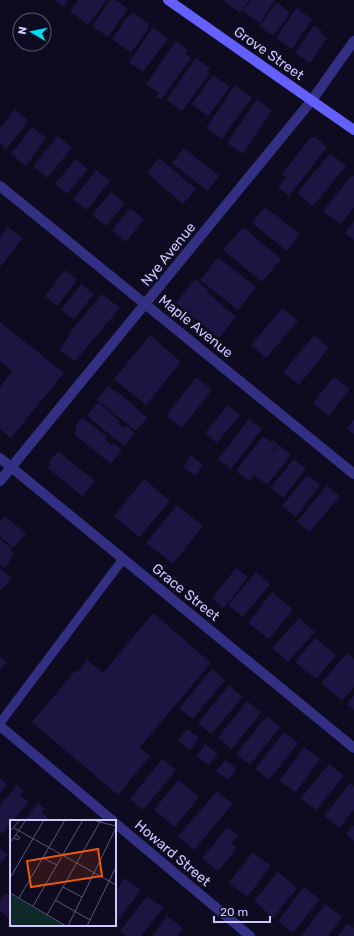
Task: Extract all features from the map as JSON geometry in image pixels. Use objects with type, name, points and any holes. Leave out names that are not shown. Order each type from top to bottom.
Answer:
[{"type":"main road","name":"Grove Street","points":[[168,0],[354,130]]},
{"type":"street","name":"Nye Avenue","points":[[0,481],[312,100],[354,41]]},
{"type":"street","name":"Maple Avenue","points":[[0,186],[354,474]]},
{"type":"street","name":"Grace Street","points":[[0,458],[354,748]]},
{"type":"street","name":"Howard Street","points":[[0,725],[112,820]]},
{"type":"street","name":"Howard Street","points":[[116,824],[250,936]]},
{"type":"lane","points":[[0,725],[123,559]]},
{"type":"building","points":[[54,0],[68,0],[64,7]]},
{"type":"building","points":[[78,0],[107,0],[88,25],[70,11]]},
{"type":"building","points":[[110,0],[116,0],[128,9],[108,37],[92,26]]},
{"type":"building","points":[[249,0],[240,13],[224,1]]},
{"type":"building","points":[[251,0],[275,0],[260,23],[243,11]]},
{"type":"building","points":[[277,2],[290,13],[273,36],[259,26]]},
{"type":"building","points":[[296,8],[312,19],[292,49],[276,38]]},
{"type":"building","points":[[133,12],[149,24],[148,29],[131,53],[112,39],[128,16],[130,17]]},
{"type":"building","points":[[314,25],[322,31],[320,33],[327,38],[310,63],[295,53]]},
{"type":"building","points":[[153,27],[168,38],[143,72],[129,62]]},
{"type":"building","points":[[176,41],[188,50],[185,54],[191,58],[161,100],[156,97],[159,93],[146,84]]},
{"type":"building","points":[[196,58],[210,68],[207,72],[210,73],[182,111],[166,100]]},
{"type":"building","points":[[213,75],[230,87],[208,116],[192,104]]},
{"type":"building","points":[[235,85],[252,97],[222,139],[206,128]]},
{"type":"building","points":[[257,99],[272,110],[243,154],[227,143]]},
{"type":"building","points":[[15,109],[29,121],[6,149],[0,143],[0,128]]},
{"type":"building","points":[[32,127],[46,138],[26,166],[11,154]]},
{"type":"building","points":[[58,136],[72,148],[47,178],[33,166]]},
{"type":"building","points":[[315,137],[327,147],[289,196],[278,187],[286,177],[282,174],[310,138]]},
{"type":"building","points":[[184,148],[219,176],[208,191],[172,163]]},
{"type":"building","points":[[330,153],[346,166],[313,206],[297,193]]},
{"type":"building","points":[[159,158],[196,189],[183,204],[147,173]]},
{"type":"building","points":[[76,159],[88,169],[67,194],[55,184]]},
{"type":"building","points":[[96,170],[110,181],[87,210],[73,199]]},
{"type":"building","points":[[352,175],[354,176],[354,207],[341,224],[323,211]]},
{"type":"building","points":[[111,192],[125,203],[106,226],[92,215]]},
{"type":"building","points":[[265,207],[300,234],[287,251],[252,223]]},
{"type":"building","points":[[130,208],[144,219],[126,242],[112,230]]},
{"type":"building","points":[[354,221],[354,240],[345,233]]},
{"type":"building","points":[[8,227],[23,238],[0,267],[0,237]]},
{"type":"building","points":[[243,227],[281,259],[262,282],[223,250]]},
{"type":"building","points":[[218,257],[256,287],[238,310],[200,280]]},
{"type":"building","points":[[65,270],[77,280],[57,306],[45,296]]},
{"type":"building","points":[[195,279],[208,290],[207,292],[236,317],[219,338],[176,303]]},
{"type":"building","points":[[81,284],[94,294],[74,319],[61,310]]},
{"type":"building","points":[[102,294],[120,308],[75,361],[59,350],[71,334],[70,332]]},
{"type":"building","points":[[282,308],[298,321],[266,358],[251,345]]},
{"type":"building","points":[[0,322],[64,373],[11,438],[0,429],[0,387],[12,371],[0,361]]},
{"type":"building","points":[[150,335],[181,362],[146,405],[114,379]]},
{"type":"building","points":[[314,335],[329,348],[299,385],[283,372]]},
{"type":"building","points":[[196,377],[212,390],[182,428],[166,416]]},
{"type":"building","points":[[334,377],[350,389],[329,416],[313,403]]},
{"type":"building","points":[[108,386],[124,397],[147,418],[136,431],[97,400]]},
{"type":"building","points":[[98,402],[120,421],[118,423],[124,428],[127,426],[135,433],[124,446],[87,416]]},
{"type":"building","points":[[228,405],[240,415],[217,443],[205,433]]},
{"type":"building","points":[[82,417],[107,437],[105,440],[112,445],[113,443],[122,450],[111,464],[75,435],[75,430],[77,427],[75,426]]},
{"type":"building","points":[[249,419],[262,429],[231,469],[218,459]]},
{"type":"building","points":[[354,419],[354,434],[347,429]]},
{"type":"building","points":[[263,436],[271,442],[273,440],[278,444],[268,458],[279,445],[291,455],[267,485],[254,475],[249,481],[236,471]]},
{"type":"building","points":[[58,451],[95,481],[82,496],[48,468],[50,465],[49,462]]},
{"type":"building","points":[[191,455],[203,465],[195,476],[183,467]]},
{"type":"building","points":[[294,459],[306,469],[283,498],[270,488]]},
{"type":"building","points":[[307,475],[320,485],[296,517],[282,506]]},
{"type":"building","points":[[144,479],[170,501],[139,537],[114,516]]},
{"type":"building","points":[[327,485],[340,496],[310,532],[297,522]]},
{"type":"building","points":[[177,505],[203,526],[173,564],[146,543]]},
{"type":"building","points":[[5,516],[26,534],[13,548],[0,536],[0,522]]},
{"type":"building","points":[[0,539],[12,549],[11,551],[14,553],[4,568],[0,564]]},
{"type":"building","points":[[0,568],[12,578],[0,591]]},
{"type":"building","points":[[236,568],[248,577],[224,608],[212,599]]},
{"type":"building","points":[[256,572],[270,584],[243,617],[228,605]]},
{"type":"building","points":[[272,592],[293,609],[269,639],[248,623]]},
{"type":"building","points":[[153,613],[211,663],[139,748],[150,756],[118,795],[32,722],[75,671],[77,672],[87,660],[103,673]]},
{"type":"building","points":[[299,618],[315,632],[288,662],[272,648]]},
{"type":"building","points":[[315,638],[336,655],[316,679],[295,662]]},
{"type":"building","points":[[347,653],[354,659],[354,687],[342,701],[321,683]]},
{"type":"building","points":[[0,657],[7,662],[0,670]]},
{"type":"building","points":[[212,669],[225,680],[193,719],[179,708]]},
{"type":"building","points":[[229,685],[243,697],[211,734],[198,723]]},
{"type":"building","points":[[354,695],[354,710],[347,704]]},
{"type":"building","points":[[247,701],[261,712],[232,749],[218,738]]},
{"type":"building","points":[[267,716],[280,727],[250,765],[236,754]]},
{"type":"building","points":[[187,729],[199,738],[190,750],[178,740]]},
{"type":"building","points":[[284,732],[298,743],[269,780],[255,769]]},
{"type":"building","points":[[205,744],[218,754],[209,765],[197,756]]},
{"type":"building","points":[[304,747],[320,759],[296,792],[279,781]]},
{"type":"building","points":[[162,759],[176,770],[143,810],[130,799]]},
{"type":"building","points":[[225,760],[237,769],[228,780],[216,771]]},
{"type":"building","points":[[329,764],[344,776],[316,810],[301,798]]},
{"type":"building","points":[[0,778],[7,784],[0,794]]},
{"type":"building","points":[[178,780],[199,797],[175,827],[154,810]]},
{"type":"building","points":[[350,783],[354,787],[354,810],[339,828],[324,816]]},
{"type":"building","points":[[17,785],[23,791],[20,795],[29,802],[14,820],[10,820],[10,825],[2,834],[0,832],[0,805]]},
{"type":"building","points":[[217,791],[233,804],[194,850],[178,836]]},
{"type":"building","points":[[38,803],[45,809],[42,813],[50,820],[25,820]]},
{"type":"building","points":[[354,825],[354,841],[346,834]]},
{"type":"building","points":[[228,827],[238,835],[231,843],[237,848],[218,871],[202,858]]},
{"type":"building","points":[[0,848],[8,854],[0,864]]},
{"type":"building","points":[[253,852],[271,866],[247,897],[229,883]]},
{"type":"building","points":[[278,872],[297,888],[273,918],[254,901]]},
{"type":"building","points":[[125,878],[141,890],[116,923],[116,890]]},
{"type":"building","points":[[304,887],[320,899],[293,933],[278,921]]},
{"type":"building","points":[[6,893],[10,897],[10,919],[0,911],[0,900]]},
{"type":"building","points":[[147,896],[163,908],[141,936],[126,936],[120,931]]},
{"type":"building","points":[[325,904],[342,917],[328,936],[301,936]]},
{"type":"building","points":[[167,916],[183,928],[177,936],[152,936]]},
{"type":"building","points":[[348,923],[354,928],[354,936],[338,936]]}]
